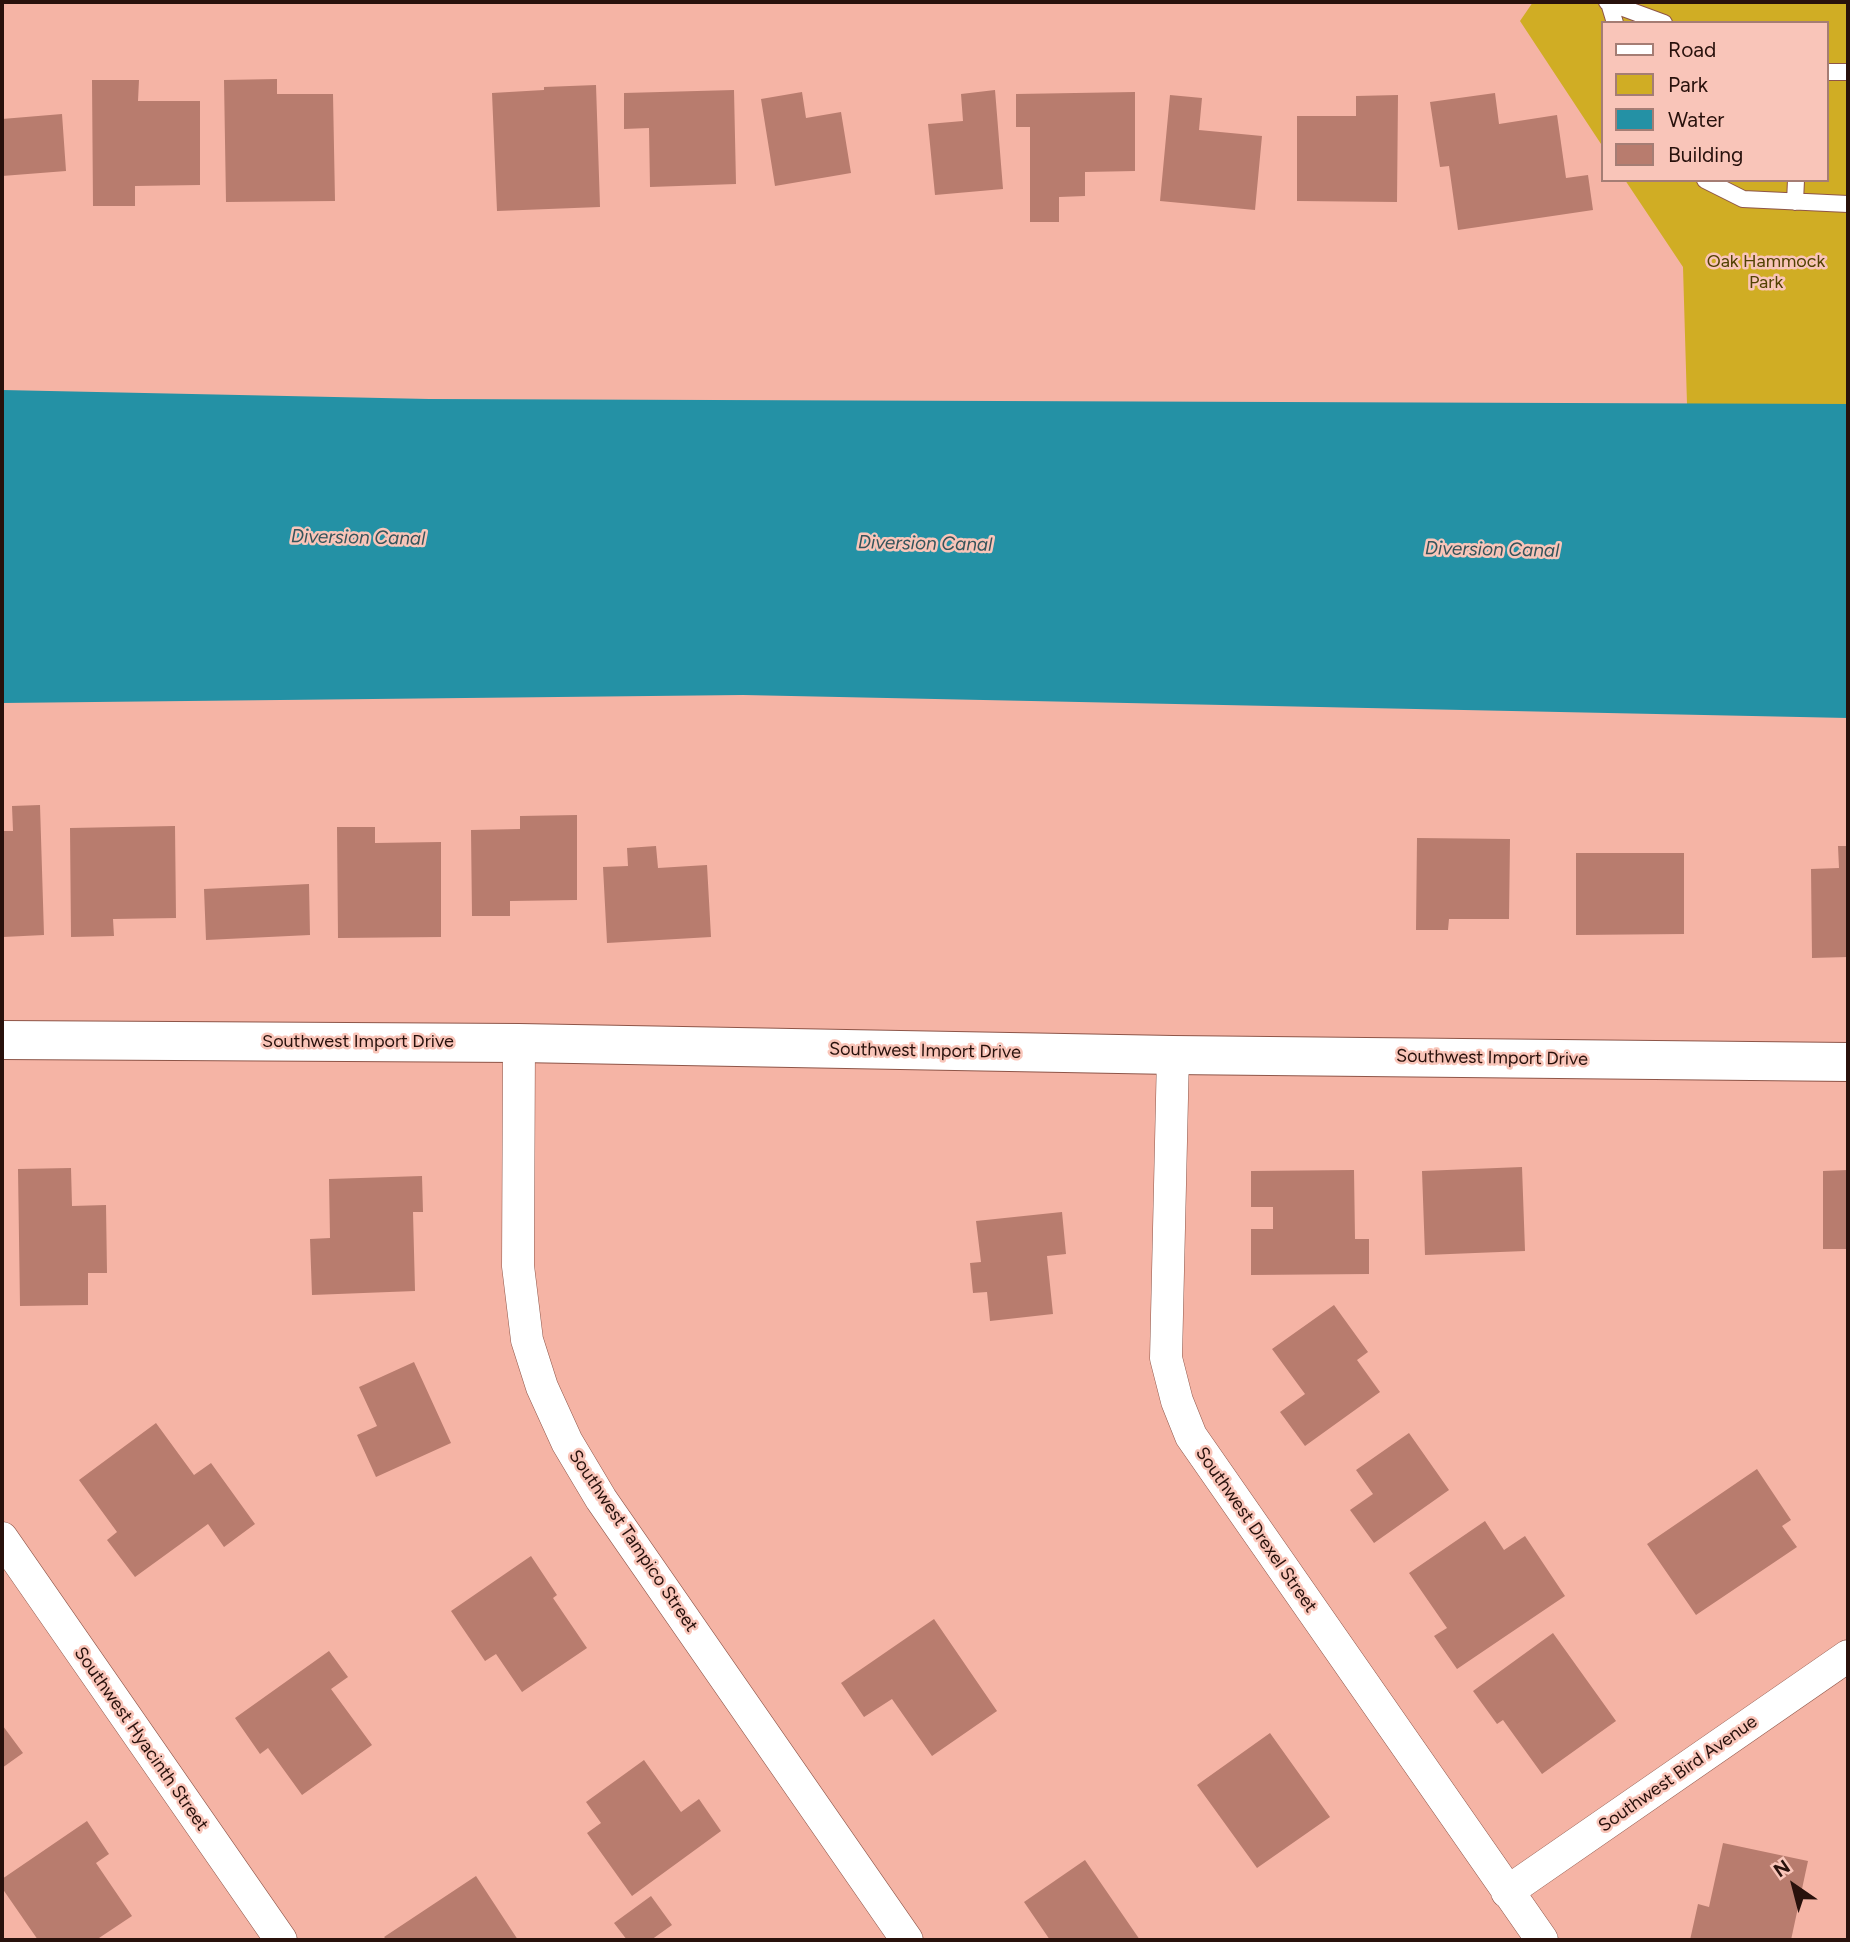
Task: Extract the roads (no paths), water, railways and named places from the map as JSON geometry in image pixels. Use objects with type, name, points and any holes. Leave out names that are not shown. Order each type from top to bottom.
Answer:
[{"type":"street","name":"Southwest Import Drive","points":[[2,1040],[519,1043],[1174,1055],[1848,1062]]},
{"type":"street","name":"Southwest Tampico Street","points":[[519,1043],[517,1266],[527,1340],[542,1387],[567,1443],[601,1499],[907,1940]]},
{"type":"street","name":"Southwest Drexel Street","points":[[1174,1055],[1166,1358],[1177,1401],[1191,1436],[1542,1940]]},
{"type":"street","name":"Southwest Hyacinth Street","points":[[2,1538],[281,1940]]},
{"type":"street","name":"Southwest Bird Avenue","points":[[1507,1892],[1848,1656]]},
{"type":"lane","points":[[1608,2],[1614,21]]},
{"type":"lane","points":[[1608,2],[1659,21]]},
{"type":"lane","points":[[1829,72],[1848,72]]},
{"type":"lane","points":[[1709,182],[1743,199],[1848,204]]},
{"type":"lane","points":[[1795,202],[1796,182]]},
{"type":"water","name":"Diversion Canal","points":[[2,390],[429,399],[1848,404],[1848,718],[743,695],[2,703]]},
{"type":"park label","name":"Oak Hammock Park","points":[[1766,272]]}]
